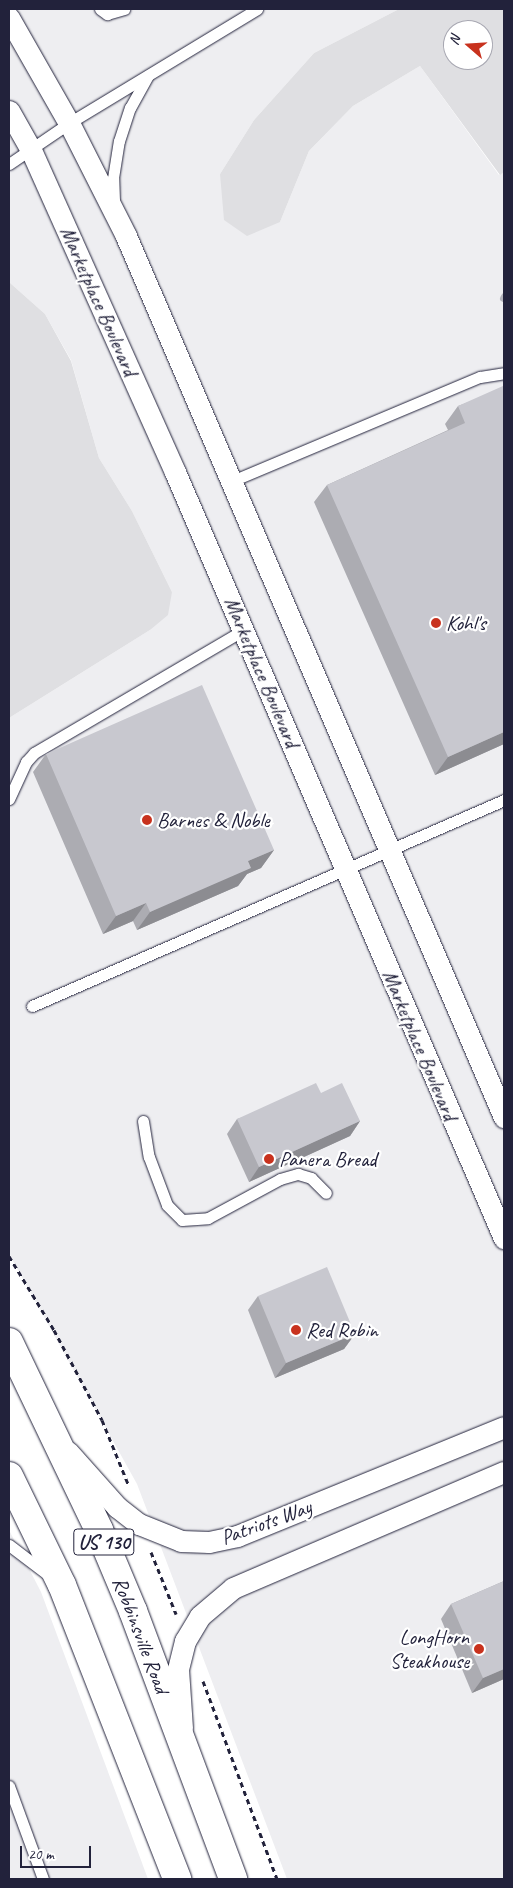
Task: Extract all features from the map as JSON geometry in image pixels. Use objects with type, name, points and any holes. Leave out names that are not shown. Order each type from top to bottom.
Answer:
[{"type":"highway","name":"Robbinsville Road","points":[[9,1342],[55,1436],[133,1611],[233,1879]]},
{"type":"highway","name":"US 130","points":[[9,1476],[62,1585],[177,1879]]},
{"type":"street","points":[[9,18],[68,123],[115,217],[232,481],[504,1117]]},
{"type":"street","name":"Marketplace Boulevard","points":[[9,111],[31,150],[244,630],[504,1238]]},
{"type":"street","name":"Patriots Way","points":[[55,1436],[117,1507],[139,1524],[180,1541],[209,1542],[237,1536],[504,1427]]},
{"type":"street","points":[[184,1748],[178,1669],[185,1641],[200,1616],[233,1588],[504,1472]]},
{"type":"lane","points":[[100,9],[107,14],[124,9]]},
{"type":"lane","points":[[9,164],[68,123],[257,9]]},
{"type":"lane","points":[[115,217],[113,178],[119,141],[130,108],[149,75]]},
{"type":"lane","points":[[232,481],[480,377],[504,373]]},
{"type":"lane","points":[[9,800],[26,762],[34,753],[244,630]]},
{"type":"lane","points":[[32,1006],[225,924],[345,868],[504,800]]},
{"type":"lane","points":[[143,1121],[149,1157],[167,1205],[182,1220],[208,1218],[280,1179],[298,1174],[311,1178],[326,1193]]},
{"type":"lane","points":[[9,1545],[62,1585]]},
{"type":"lane","points":[[9,1786],[43,1879]]},
{"type":"path","points":[[9,1256],[54,1330],[102,1420],[131,1491]]},
{"type":"path","points":[[148,1545],[177,1616]]},
{"type":"path","points":[[202,1678],[277,1879]]},
{"type":"shaded area","points":[[9,9],[399,9],[314,53],[254,120],[220,174],[280,222],[309,151],[353,106],[420,66],[499,175],[504,172],[504,1879],[287,1879],[137,1484],[9,1254],[9,718],[150,630],[172,592],[132,511],[99,458],[71,360],[45,314],[9,282]]},
{"type":"shaded area","points":[[399,9],[504,9],[504,172],[500,175],[420,66],[353,106],[309,151],[280,222],[247,236],[224,220],[220,174],[254,120],[314,53]]},
{"type":"shaded area","points":[[9,282],[45,314],[71,361],[99,458],[132,511],[172,592],[168,615],[150,630],[9,718]]},
{"type":"shaded area","points":[[9,1530],[41,1592],[148,1879],[9,1879]]},
{"type":"building","name":"Kohl's","points":[[503,386],[504,732],[448,757],[327,485],[465,423],[458,406]]},
{"type":"building","name":"Barnes & Noble","points":[[202,685],[274,850],[248,861],[251,868],[150,912],[146,903],[116,916],[46,754]]},
{"type":"building","name":"Panera Bread","points":[[316,1083],[321,1093],[342,1083],[360,1121],[259,1167],[237,1119]]},
{"type":"building","name":"Red Robin","points":[[327,1267],[355,1334],[286,1363],[258,1296]]},
{"type":"building","name":"LongHorn Steakhouse","points":[[504,1581],[504,1669],[483,1678],[451,1604]]},
{"type":"place","name":"Kohl's","points":[[436,623]]},
{"type":"place","name":"Barnes & Noble","points":[[147,820]]},
{"type":"place","name":"Panera Bread","points":[[269,1159]]},
{"type":"place","name":"Red Robin","points":[[296,1330]]},
{"type":"place","name":"LongHorn Steakhouse","points":[[479,1649]]}]
